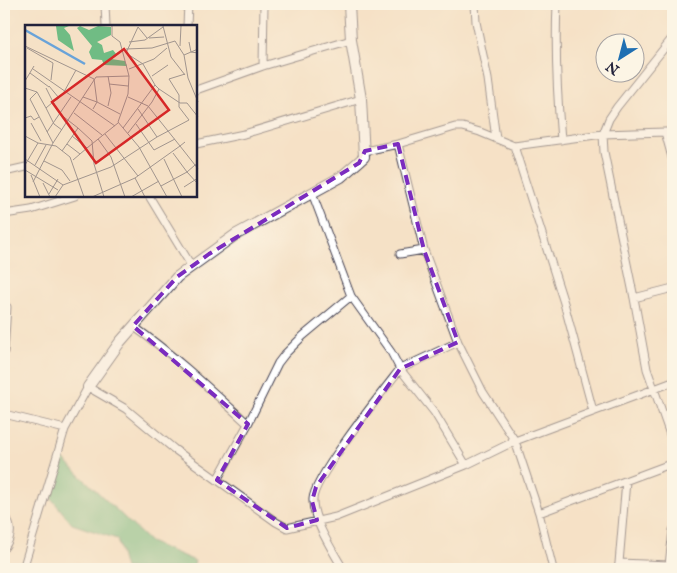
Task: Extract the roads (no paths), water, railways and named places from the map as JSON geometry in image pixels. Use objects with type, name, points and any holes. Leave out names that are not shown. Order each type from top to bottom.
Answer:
[{"type":"main road","points":[[88,387],[133,326],[177,277],[235,235],[342,177],[364,157],[361,98],[351,40],[349,4]]},
{"type":"street","points":[[105,4],[106,25]]},
{"type":"street","points":[[187,25],[188,4]]},
{"type":"street","points":[[262,66],[264,4]]},
{"type":"street","points":[[475,4],[476,22],[488,79],[496,139]]},
{"type":"street","points":[[557,4],[557,97],[561,140]]},
{"type":"street","points":[[673,37],[617,107],[603,134],[604,152],[647,369],[673,443]]},
{"type":"street","points":[[198,89],[262,66],[351,40]]},
{"type":"street","points":[[198,144],[244,134],[361,98]]},
{"type":"street","points":[[365,151],[398,144],[455,127],[464,127],[514,146],[603,134],[673,132]]},
{"type":"street","points":[[665,132],[673,162]]},
{"type":"street","points":[[398,144],[424,250],[458,342],[483,392],[515,441],[539,513],[553,569]]},
{"type":"street","points":[[514,146],[564,303],[593,411]]},
{"type":"street","points":[[4,172],[25,167]]},
{"type":"street","points":[[312,193],[351,296],[391,352],[400,369],[434,412],[466,466]]},
{"type":"street","points":[[4,214],[31,210],[69,198]]},
{"type":"street","points":[[149,198],[192,267]]},
{"type":"street","points":[[400,254],[424,250]]},
{"type":"street","points":[[634,298],[673,288]]},
{"type":"street","points":[[217,480],[248,424],[278,363],[302,336],[351,296]]},
{"type":"street","points":[[4,352],[7,307]]},
{"type":"street","points":[[133,326],[175,359],[248,424]]},
{"type":"street","points":[[343,569],[317,520],[312,500],[316,487],[400,369],[458,342]]},
{"type":"street","points":[[22,569],[65,429],[88,387],[126,409],[174,449],[287,528],[336,517],[466,466],[515,441],[673,382]]},
{"type":"street","points":[[4,414],[65,429]]},
{"type":"street","points":[[539,513],[673,463]]},
{"type":"street","points":[[626,481],[619,566],[670,566],[673,530]]},
{"type":"street","points":[[4,514],[11,528],[10,539],[4,548]]}]
